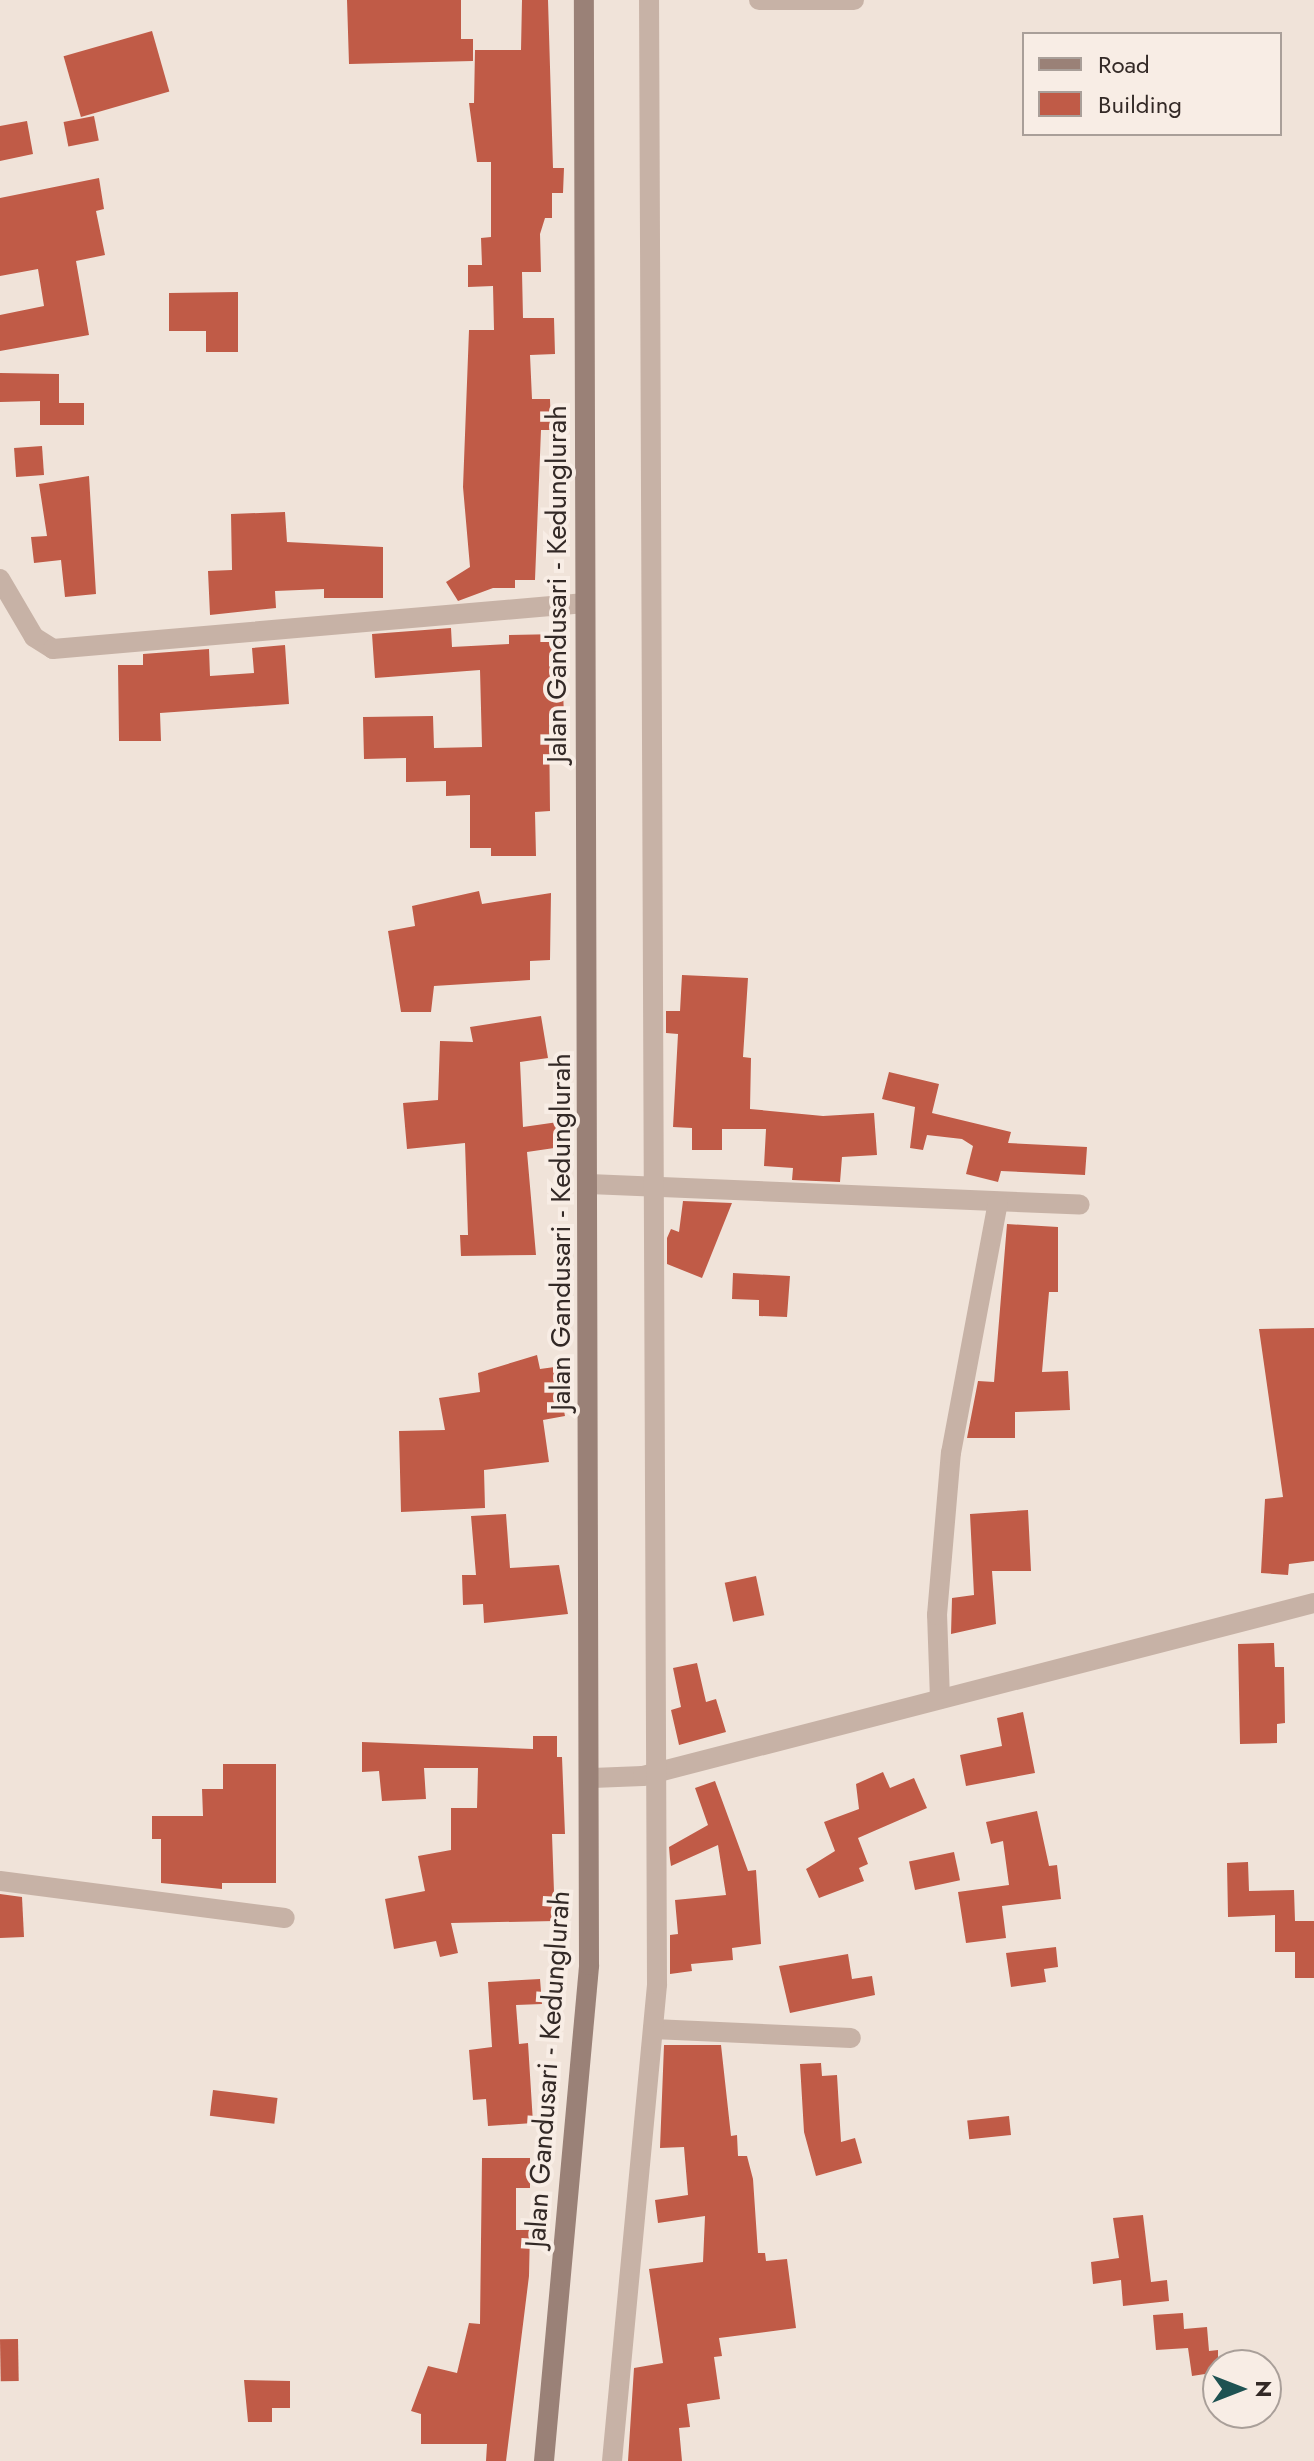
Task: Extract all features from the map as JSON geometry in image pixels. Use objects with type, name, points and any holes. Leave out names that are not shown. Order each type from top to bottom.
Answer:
[{"type":"street","name":"Jalan Gandusari - Kedunglurah","points":[[544,2461],[589,1965],[592,1778],[584,0]]},
{"type":"street","points":[[612,2461],[653,2029],[650,1775],[652,1184],[646,392],[649,0]]},
{"type":"street","points":[[759,0],[854,0]]},
{"type":"street","points":[[0,579],[34,637],[53,649],[585,603]]},
{"type":"street","points":[[589,1184],[652,1184],[1080,1205]]},
{"type":"street","points":[[940,1699],[937,1615],[951,1453],[998,1202]]},
{"type":"street","points":[[592,1778],[650,1775],[1314,1603]]},
{"type":"street","points":[[0,1881],[285,1918]]},
{"type":"street","points":[[653,2029],[851,2038]]},
{"type":"building","points":[[347,0],[461,0],[461,39],[473,39],[473,61],[349,64]]},
{"type":"building","points":[[522,0],[548,0],[553,168],[564,168],[563,193],[552,193],[552,218],[545,218],[540,234],[541,272],[522,272],[523,318],[554,318],[555,354],[530,355],[532,399],[550,399],[551,430],[541,430],[535,580],[515,580],[515,588],[493,588],[458,601],[446,582],[470,567],[463,487],[469,330],[494,330],[493,286],[468,287],[468,265],[482,265],[481,238],[491,237],[491,162],[477,162],[469,103],[474,103],[475,50],[521,50]]},
{"type":"building","points":[[152,31],[169,92],[81,117],[64,56]]},
{"type":"building","points":[[94,116],[99,141],[68,146],[64,122]]},
{"type":"building","points":[[27,121],[33,154],[0,161],[0,126]]},
{"type":"building","points":[[99,178],[104,209],[96,211],[105,255],[76,261],[89,335],[0,351],[0,315],[44,306],[38,269],[0,276],[0,198]]},
{"type":"building","points":[[238,292],[238,352],[206,352],[206,331],[169,331],[169,293]]},
{"type":"building","points":[[0,373],[59,374],[59,403],[84,403],[84,425],[40,425],[40,401],[0,402]]},
{"type":"building","points":[[42,446],[44,475],[16,477],[14,448]]},
{"type":"building","points":[[89,476],[96,594],[65,597],[61,560],[34,563],[31,537],[47,536],[39,484]]},
{"type":"building","points":[[285,512],[287,542],[383,547],[383,598],[324,598],[324,589],[275,591],[276,608],[210,615],[208,571],[232,570],[231,514]]},
{"type":"building","points":[[451,628],[452,647],[509,644],[509,635],[561,634],[564,717],[549,717],[550,811],[535,812],[536,856],[491,856],[491,848],[470,848],[470,795],[446,796],[446,781],[406,782],[406,758],[364,759],[363,717],[433,716],[434,748],[482,747],[480,670],[375,678],[372,634]]},
{"type":"building","points":[[285,645],[289,704],[160,713],[161,741],[119,741],[118,665],[143,665],[143,654],[209,649],[210,676],[254,673],[252,648]]},
{"type":"building","points":[[479,891],[482,904],[551,893],[550,960],[530,961],[530,980],[434,986],[431,1012],[401,1012],[388,931],[415,926],[412,906]]},
{"type":"building","points":[[682,975],[748,978],[743,1057],[751,1058],[750,1109],[823,1116],[874,1113],[877,1155],[842,1157],[840,1182],[792,1180],[793,1168],[764,1166],[766,1129],[722,1129],[722,1150],[692,1150],[692,1128],[673,1127],[678,1034],[666,1033],[666,1011],[680,1011]]},
{"type":"building","points":[[541,1016],[548,1058],[520,1062],[523,1127],[558,1122],[561,1147],[527,1152],[536,1255],[461,1256],[460,1235],[468,1235],[465,1143],[407,1149],[403,1103],[438,1100],[440,1041],[473,1042],[470,1027]]},
{"type":"building","points":[[889,1072],[939,1084],[932,1113],[1011,1132],[1008,1143],[1087,1147],[1085,1175],[1001,1171],[998,1182],[966,1174],[973,1146],[962,1139],[927,1135],[923,1150],[910,1148],[915,1107],[882,1099]]},
{"type":"building","points":[[683,1201],[732,1203],[702,1278],[667,1264],[667,1238],[671,1229],[679,1232]]},
{"type":"building","points":[[1007,1224],[1058,1227],[1058,1292],[1049,1292],[1042,1372],[1068,1371],[1070,1410],[1015,1412],[1015,1438],[967,1438],[978,1381],[994,1382]]},
{"type":"building","points":[[733,1273],[790,1276],[787,1317],[759,1316],[759,1300],[732,1299]]},
{"type":"building","points":[[1314,1328],[1314,1561],[1289,1564],[1288,1575],[1261,1573],[1265,1499],[1283,1497],[1259,1329]]},
{"type":"building","points":[[537,1355],[540,1369],[562,1366],[565,1384],[559,1385],[565,1416],[543,1420],[549,1462],[484,1470],[485,1508],[401,1512],[399,1431],[445,1430],[439,1398],[480,1392],[478,1373]]},
{"type":"building","points":[[1028,1510],[1031,1571],[992,1571],[996,1624],[951,1634],[952,1598],[974,1595],[970,1514]]},
{"type":"building","points":[[506,1514],[510,1568],[559,1565],[568,1614],[484,1623],[483,1604],[463,1605],[462,1575],[476,1575],[471,1516]]},
{"type":"building","points":[[756,1576],[764,1615],[733,1622],[725,1583]]},
{"type":"building","points":[[1274,1643],[1275,1667],[1284,1667],[1285,1723],[1277,1724],[1277,1743],[1240,1744],[1238,1644]]},
{"type":"building","points":[[697,1663],[706,1702],[716,1699],[726,1732],[679,1745],[671,1710],[681,1707],[673,1668]]},
{"type":"building","points":[[1023,1712],[1035,1773],[966,1786],[960,1755],[1002,1746],[997,1718]]},
{"type":"building","points":[[533,1736],[557,1736],[557,1757],[562,1757],[565,1834],[552,1834],[555,1921],[451,1923],[458,1953],[440,1957],[436,1941],[394,1949],[385,1899],[425,1891],[418,1856],[451,1850],[451,1808],[477,1808],[478,1768],[424,1768],[426,1799],[382,1801],[379,1771],[362,1772],[362,1742],[533,1749]]},
{"type":"building","points":[[223,1764],[276,1764],[276,1883],[222,1883],[222,1889],[161,1883],[161,1839],[152,1839],[152,1816],[203,1816],[202,1789],[223,1789]]},
{"type":"building","points":[[883,1772],[890,1788],[914,1778],[927,1808],[858,1838],[868,1864],[859,1868],[864,1881],[819,1898],[806,1869],[835,1851],[824,1822],[859,1809],[856,1784]]},
{"type":"building","points":[[715,1781],[748,1871],[756,1870],[761,1944],[732,1948],[733,1960],[691,1964],[692,1971],[670,1974],[670,1935],[678,1934],[675,1900],[726,1895],[718,1845],[671,1866],[670,1859],[669,1847],[708,1825],[695,1788]]},
{"type":"building","points":[[1037,1811],[1049,1866],[1057,1865],[1061,1899],[1002,1906],[1006,1938],[966,1943],[958,1892],[1009,1885],[1003,1841],[991,1844],[986,1822]]},
{"type":"building","points":[[954,1852],[960,1880],[915,1890],[909,1862]]},
{"type":"building","points":[[1248,1862],[1249,1891],[1294,1890],[1295,1921],[1314,1921],[1314,1978],[1295,1978],[1295,1952],[1275,1952],[1275,1915],[1228,1917],[1227,1863]]},
{"type":"building","points":[[0,1894],[22,1897],[24,1937],[0,1938]]},
{"type":"building","points":[[1056,1947],[1058,1967],[1044,1969],[1046,1982],[1011,1987],[1006,1953]]},
{"type":"building","points":[[848,1954],[852,1979],[872,1976],[875,1995],[790,2013],[779,1966]]},
{"type":"building","points":[[540,1979],[542,2004],[516,2005],[519,2044],[528,2043],[533,2123],[488,2126],[486,2099],[473,2100],[469,2050],[492,2047],[488,1982]]},
{"type":"building","points":[[664,2045],[721,2045],[731,2136],[737,2135],[738,2156],[747,2156],[753,2179],[758,2253],[765,2253],[766,2261],[787,2259],[796,2328],[719,2338],[722,2356],[714,2357],[720,2399],[687,2404],[690,2427],[679,2428],[682,2461],[628,2461],[634,2368],[663,2363],[649,2269],[703,2262],[705,2216],[658,2223],[655,2200],[688,2195],[684,2147],[660,2148]]},
{"type":"building","points":[[821,2063],[822,2076],[837,2075],[841,2142],[855,2138],[862,2163],[816,2176],[804,2132],[800,2064]]},
{"type":"building","points":[[213,2090],[278,2098],[274,2124],[210,2116]]},
{"type":"building","points":[[1009,2116],[1011,2135],[969,2139],[967,2120]]},
{"type":"building","points":[[482,2158],[530,2158],[530,2188],[516,2188],[516,2230],[530,2230],[529,2276],[506,2461],[486,2461],[487,2444],[421,2444],[421,2414],[411,2411],[428,2366],[457,2373],[469,2323],[480,2324]]},
{"type":"building","points":[[1143,2215],[1151,2282],[1167,2280],[1169,2301],[1123,2306],[1121,2280],[1093,2284],[1091,2262],[1119,2258],[1113,2218]]},
{"type":"building","points":[[1183,2313],[1184,2329],[1207,2327],[1209,2349],[1202,2349],[1202,2374],[1192,2376],[1188,2348],[1156,2350],[1153,2315]]},
{"type":"building","points":[[0,2339],[18,2339],[19,2381],[1,2381]]},
{"type":"building","points":[[244,2380],[290,2381],[290,2408],[272,2408],[272,2422],[248,2422]]}]
